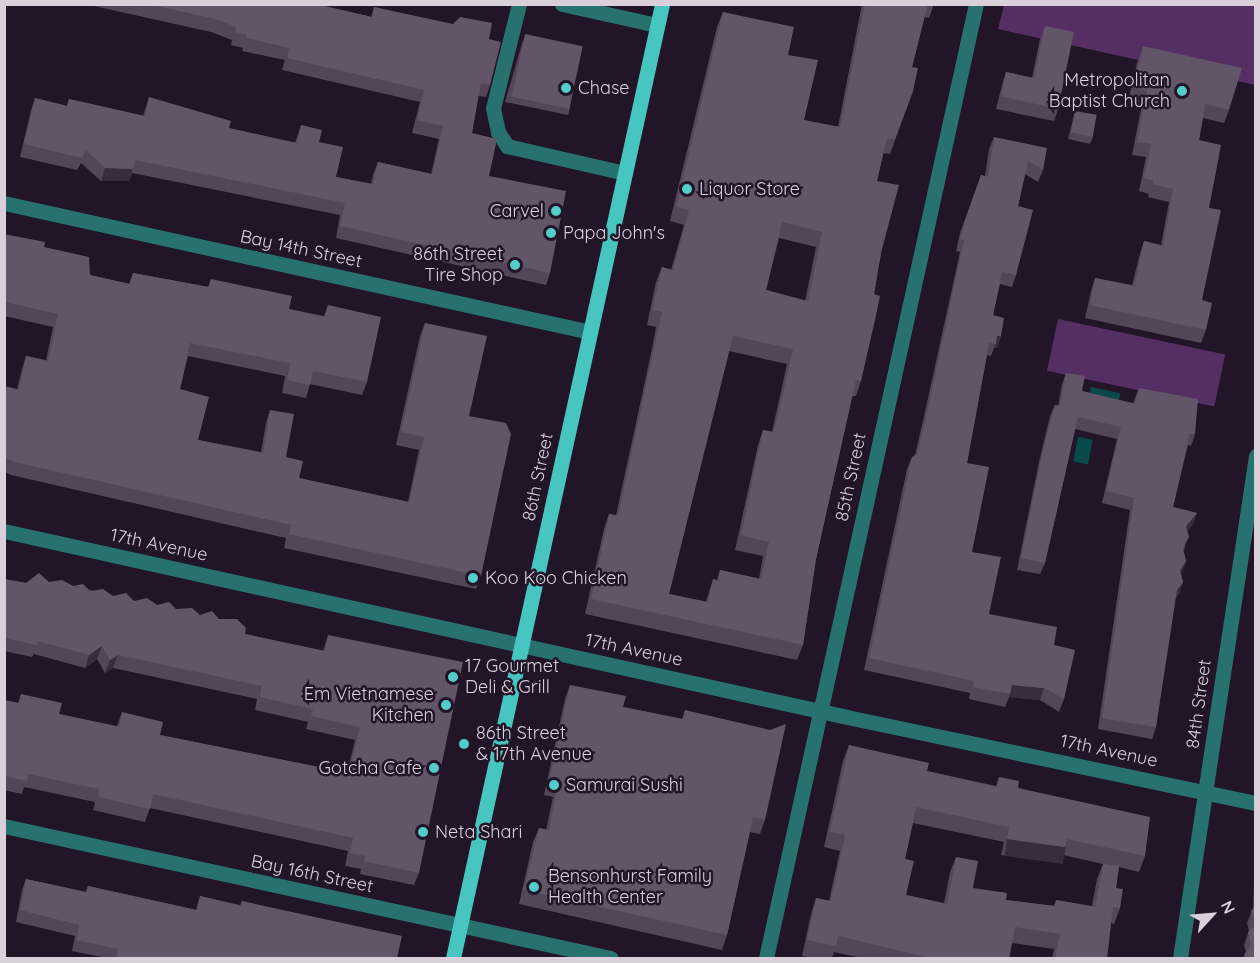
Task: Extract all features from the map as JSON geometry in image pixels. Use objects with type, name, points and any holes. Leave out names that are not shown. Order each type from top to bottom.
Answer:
[{"type":"main road","name":"86th Street","points":[[453,958],[662,4]]},
{"type":"street","points":[[519,4],[494,108],[498,132],[507,147],[625,173]]},
{"type":"street","points":[[562,4],[657,25]]},
{"type":"street","name":"85th Street","points":[[766,958],[976,4]]},
{"type":"street","name":"Bay 14th Street","points":[[4,203],[590,332]]},
{"type":"street","name":"84th Street","points":[[1180,958],[1256,456]]},
{"type":"street","name":"17th Avenue","points":[[4,531],[820,711],[1206,790],[1256,803]]},
{"type":"street","name":"Bay 16th Street","points":[[4,826],[611,958]]},
{"type":"shaded area","points":[[1004,5],[1255,5],[1255,85],[1150,61],[1150,57],[1139,55],[1138,60],[998,29]]},
{"type":"shaded area","points":[[1058,319],[1225,355],[1214,406],[1047,371]]},
{"type":"shaded area","points":[[1091,387],[1120,393],[1117,407],[1088,401]]},
{"type":"shaded area","points":[[1078,437],[1093,440],[1088,464],[1073,462]]},
{"type":"building","points":[[147,4],[316,4],[372,17],[374,7],[453,24],[460,17],[492,23],[489,39],[501,42],[490,85],[481,83],[472,133],[497,139],[489,176],[566,191],[550,273],[340,226],[345,203],[135,160],[133,169],[105,168],[86,150],[82,158],[24,144],[35,98],[67,106],[69,99],[145,116],[149,97],[231,121],[229,128],[297,143],[301,125],[322,130],[319,142],[343,147],[336,177],[373,184],[378,162],[432,174],[443,126],[417,120],[424,90],[287,58],[289,48],[247,38],[247,35],[235,32],[236,27],[216,19]]},
{"type":"building","points":[[865,4],[928,4],[912,67],[918,68],[913,91],[895,139],[887,138],[877,181],[899,185],[881,253],[874,294],[880,296],[875,320],[861,381],[856,380],[816,559],[803,645],[591,599],[609,514],[618,516],[662,312],[652,310],[662,267],[673,270],[689,210],[676,207],[723,12],[794,27],[788,55],[818,60],[804,120],[840,127]],"holes":[[[782,222],[822,232],[808,301],[766,290]],[[733,336],[793,349],[774,432],[763,430],[741,535],[769,542],[761,579],[720,570],[718,581],[713,579],[708,602],[669,594]]]},
{"type":"building","points":[[1045,26],[1074,32],[1058,109],[1001,96],[1006,72],[1034,78]]},
{"type":"building","points":[[525,34],[583,46],[569,109],[512,97]]},
{"type":"building","points":[[1143,46],[1242,68],[1229,110],[1205,104],[1199,140],[1221,145],[1209,208],[1221,210],[1202,300],[1212,303],[1206,330],[1090,305],[1095,278],[1134,286],[1144,241],[1163,246],[1173,189],[1153,184],[1154,181],[1144,178],[1151,144],[1137,142],[1147,91],[1133,88]]},
{"type":"building","points":[[1075,111],[1097,115],[1093,136],[1071,133]]},
{"type":"building","points":[[994,137],[1047,148],[1043,170],[1028,161],[1018,206],[1033,210],[1016,275],[1002,272],[993,315],[1004,318],[1001,336],[997,336],[996,344],[989,343],[967,463],[989,467],[972,552],[1001,557],[989,614],[1057,627],[1054,645],[1075,650],[1064,699],[1044,688],[1012,685],[1010,694],[973,687],[974,681],[869,658],[912,457],[917,455],[928,409],[964,240],[960,239],[981,175],[988,177]]},
{"type":"building","points":[[4,234],[45,242],[44,247],[89,257],[90,275],[130,284],[133,273],[209,287],[211,279],[292,296],[289,309],[325,317],[328,305],[381,317],[367,382],[313,371],[310,385],[287,380],[290,363],[190,343],[180,389],[209,397],[198,440],[263,453],[270,410],[294,414],[286,457],[303,461],[299,478],[409,502],[424,437],[401,432],[425,323],[487,336],[469,416],[506,423],[511,434],[481,576],[289,534],[291,525],[4,458],[4,386],[19,390],[26,356],[48,361],[58,314],[4,302]]},
{"type":"building","points":[[1066,373],[1085,376],[1082,391],[1135,404],[1139,388],[1198,399],[1195,434],[1190,433],[1173,507],[1197,513],[1186,526],[1189,537],[1183,548],[1186,561],[1180,570],[1183,582],[1177,590],[1156,727],[1102,718],[1134,498],[1106,491],[1121,427],[1078,417],[1045,563],[1021,558],[1043,450],[1055,405],[1060,406]]},
{"type":"building","points":[[39,573],[49,582],[62,580],[73,586],[83,584],[90,591],[103,589],[113,596],[126,593],[134,601],[147,598],[157,605],[169,602],[176,609],[192,608],[200,615],[212,611],[219,619],[237,619],[246,628],[245,634],[325,651],[328,635],[463,662],[419,873],[364,861],[365,856],[350,853],[353,838],[153,794],[150,809],[98,797],[99,789],[28,774],[27,781],[4,776],[4,700],[19,703],[21,694],[62,703],[59,714],[119,727],[122,712],[163,722],[160,735],[349,773],[360,727],[311,716],[313,709],[260,697],[262,686],[118,655],[110,660],[102,646],[89,655],[38,641],[37,645],[4,638],[4,579],[26,583]]},
{"type":"building","points":[[570,685],[626,696],[623,707],[683,719],[685,710],[770,730],[786,724],[765,820],[753,817],[727,935],[524,890],[539,828],[549,830],[558,783],[549,781]]},
{"type":"building","points":[[849,745],[929,763],[927,771],[997,787],[999,777],[1019,781],[1018,788],[1150,817],[1145,856],[1067,839],[1065,847],[1007,839],[1009,827],[916,807],[905,859],[914,861],[906,895],[947,904],[956,857],[978,861],[973,888],[1007,893],[1006,900],[1055,906],[1056,900],[1095,907],[1103,864],[1119,866],[1116,888],[1123,889],[1120,908],[1113,907],[1107,958],[1055,958],[1060,934],[1015,927],[1009,958],[931,958],[838,936],[836,946],[807,940],[816,898],[831,901],[845,835],[830,832]]},
{"type":"building","points":[[26,879],[86,892],[88,886],[197,910],[200,896],[241,906],[242,901],[402,936],[397,958],[116,958],[118,949],[76,940],[79,925],[20,910]]},
{"type":"building","points":[[1256,904],[1256,924],[1251,911]]},
{"type":"building","points":[[1256,924],[1256,958],[1246,958],[1244,955],[1251,944],[1248,932]]},
{"type":"place","name":"Chase","points":[[566,88]]},
{"type":"place","name":"Metropolitan Baptist Church","points":[[1182,91]]},
{"type":"place","name":"Liquor Store","points":[[687,189]]},
{"type":"place","name":"Carvel","points":[[556,211]]},
{"type":"place","name":"Papa John's","points":[[551,233]]},
{"type":"place","name":"86th Street Tire Shop","points":[[515,265]]},
{"type":"place","name":"Koo Koo Chicken","points":[[473,578]]},
{"type":"place","name":"17 Gourmet Deli & Grill","points":[[453,677]]},
{"type":"place","name":"Em Vietnamese Kitchen","points":[[446,705]]},
{"type":"place","name":"86th Street & 17th Avenue","points":[[464,744]]},
{"type":"place","name":"Gotcha Cafe","points":[[434,768]]},
{"type":"place","name":"Samurai Sushi","points":[[554,785]]},
{"type":"place","name":"Neta Shari","points":[[423,832]]},
{"type":"place","name":"Bensonhurst Family Health Center","points":[[534,887]]}]
